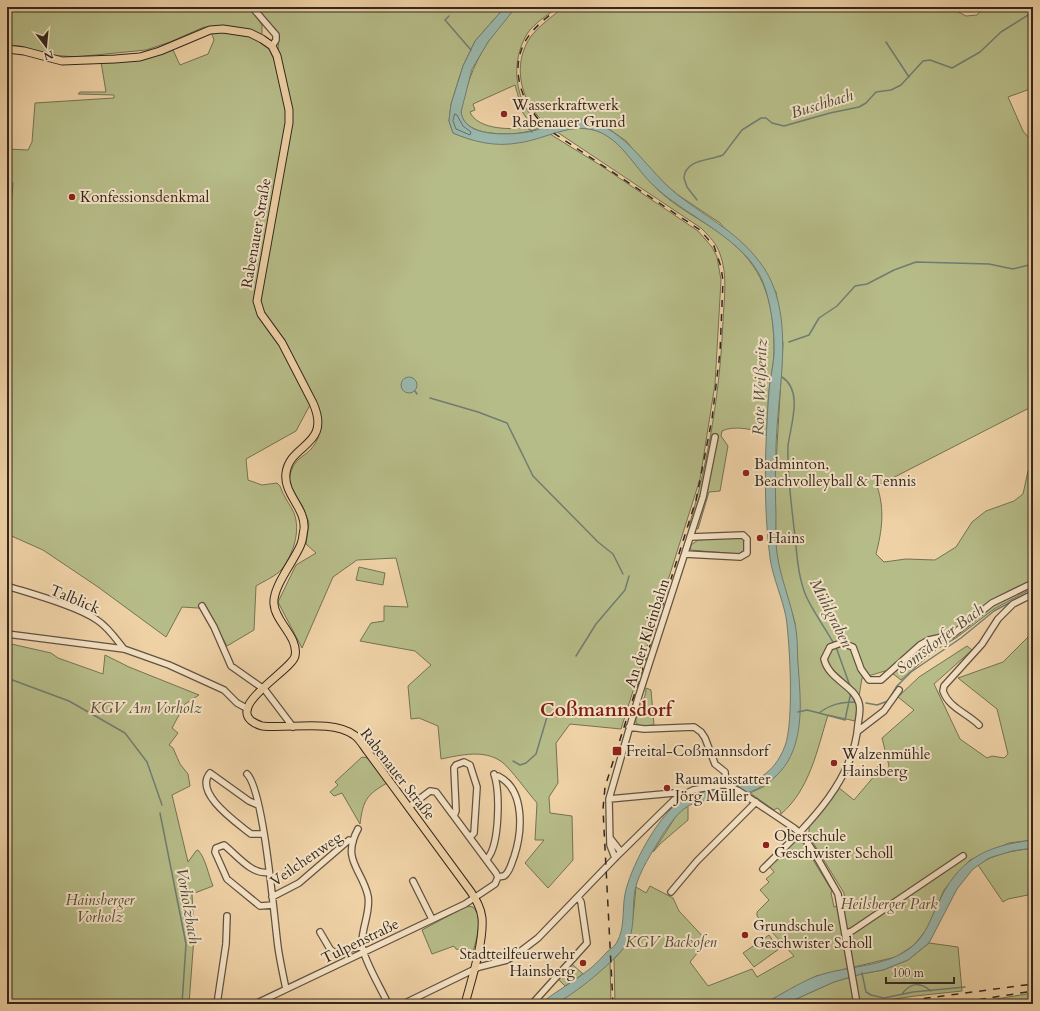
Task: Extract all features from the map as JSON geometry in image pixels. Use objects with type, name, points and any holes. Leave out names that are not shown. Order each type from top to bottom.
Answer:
[{"type":"main road","points":[[7,49],[24,51],[62,61],[128,58],[160,51],[204,32],[223,29],[250,33],[262,38],[272,46]]},
{"type":"main road","name":"Rabenauer Straße","points":[[262,688],[292,662],[295,657],[293,644],[273,603],[285,573],[301,544],[304,526],[299,508],[286,486],[286,474],[292,458],[309,444],[314,436],[318,419],[313,403],[282,343],[261,314],[258,304],[259,281],[289,123],[289,110],[280,68],[277,56],[272,46]]},
{"type":"main road","points":[[248,709],[262,688]]},
{"type":"main road","name":"Rabenauer Straße","points":[[248,709],[250,719],[257,725],[267,727],[336,728],[354,735],[408,806],[475,898],[481,913],[482,926],[465,1004]]},
{"type":"street","points":[[252,7],[276,35],[276,40],[272,46]]},
{"type":"street","name":"An der Kleinbahn","points":[[616,858],[612,852],[609,835],[609,799],[630,727],[703,497],[716,437]]},
{"type":"street","points":[[684,554],[740,557],[747,553],[746,539],[743,535],[691,537]]},
{"type":"street","points":[[763,869],[800,832],[821,806],[849,766],[858,732],[860,704],[850,691],[825,666],[824,659],[826,651],[837,644],[844,643],[853,647],[861,669],[869,680],[881,680],[920,644],[952,635],[992,604],[1033,583]]},
{"type":"street","name":"Talblick","points":[[7,586],[79,611],[97,619],[109,630],[124,650]]},
{"type":"street","points":[[979,725],[970,716],[959,711],[948,700],[943,691],[944,686],[982,644],[998,619],[1013,604],[1033,594]]},
{"type":"street","points":[[202,606],[214,627],[231,666],[262,688],[292,727]]},
{"type":"street","points":[[7,634],[124,650],[169,665],[224,690],[237,703],[248,709]]},
{"type":"street","points":[[858,732],[884,711],[899,690]]},
{"type":"street","points":[[630,727],[644,729],[694,727],[701,732],[705,738],[715,764],[725,772],[729,786]]},
{"type":"street","points":[[454,816],[456,811],[454,768],[456,765],[464,762],[470,765],[477,787],[474,833],[470,837]]},
{"type":"street","points":[[258,805],[249,801],[210,773],[206,777],[206,787],[218,806],[251,834],[263,834]]},
{"type":"street","points":[[247,774],[249,776],[258,805],[269,872],[278,948],[286,989]]},
{"type":"street","name":"Tulpenstraße","points":[[255,1004],[475,898],[495,884],[498,877],[504,876],[509,871],[518,843],[520,809],[516,799],[506,783],[498,776],[494,775],[498,817],[491,852],[487,859]]},
{"type":"street","points":[[403,1004],[473,970],[508,960],[517,954],[538,938],[621,852],[680,796],[703,787],[729,786],[745,794],[800,832],[836,887],[846,933],[857,1004]]},
{"type":"street","points":[[408,806],[433,790],[487,859],[498,877]]},
{"type":"street","points":[[609,799],[674,792],[680,796]]},
{"type":"street","points":[[671,892],[697,861],[756,802]]},
{"type":"street","points":[[358,829],[353,842],[353,862],[365,889],[368,902],[362,928],[362,946],[388,1004]]},
{"type":"street","points":[[609,835],[621,852]]},
{"type":"street","name":"Veilchenweg","points":[[272,897],[299,883],[349,840],[353,842]]},
{"type":"street","points":[[269,872],[264,873],[254,870],[224,845],[216,848],[215,852],[227,879],[260,906],[273,905]]},
{"type":"street","points":[[846,933],[850,932],[963,856]]},
{"type":"street","points":[[413,881],[432,919]]},
{"type":"street","points":[[532,1004],[587,943],[581,902],[578,897]]},
{"type":"street","points":[[217,1004],[226,944],[227,916]]},
{"type":"street","points":[[320,932],[332,952],[335,953],[362,946]]},
{"type":"green space","points":[[7,7],[250,7],[262,25],[262,36],[204,27],[170,42],[146,50],[75,57],[52,55],[20,46],[7,45]]},
{"type":"green space","points":[[256,7],[505,7],[475,41],[463,66],[451,104],[449,121],[453,133],[466,138],[490,143],[524,141],[550,134],[600,165],[698,231],[712,247],[717,257],[721,280],[715,384],[700,479],[621,729],[570,724],[556,743],[558,783],[549,797],[550,813],[572,816],[573,860],[548,888],[525,863],[544,840],[535,840],[537,803],[510,770],[502,762],[495,758],[488,755],[472,754],[441,759],[438,726],[419,718],[411,719],[408,686],[431,665],[415,651],[360,641],[371,623],[384,621],[384,606],[408,607],[396,558],[357,560],[333,577],[302,648],[278,602],[296,565],[316,553],[306,544],[309,523],[303,507],[289,484],[290,474],[296,462],[313,447],[318,438],[320,421],[260,304],[291,122],[278,52],[279,33]]},
{"type":"green space","points":[[516,7],[558,7],[530,30],[521,46],[518,58],[518,84],[521,96],[533,118],[542,127],[530,131],[504,134],[476,130],[464,121],[461,109],[469,81],[473,69],[485,47]],"holes":[[[515,85],[523,113],[532,126],[507,129],[488,126],[474,118],[470,112],[475,110],[473,104]]]},
{"type":"green space","points":[[564,7],[949,7],[966,16],[977,15],[984,7],[1033,7],[1033,88],[1008,97],[1023,131],[1033,143],[1033,406],[877,486],[880,495],[882,520],[876,554],[884,562],[906,559],[935,560],[956,547],[972,522],[986,511],[1014,501],[1023,494],[1028,471],[1033,468],[1033,588],[994,609],[956,638],[934,651],[901,680],[888,670],[862,678],[855,721],[828,715],[816,755],[806,781],[791,804],[781,814],[780,810],[777,808],[774,810],[750,793],[763,787],[776,776],[800,708],[795,623],[782,581],[776,551],[775,480],[783,344],[776,292],[720,223],[678,195],[657,177],[626,141],[609,129],[569,119],[547,125],[538,116],[525,95],[520,71],[521,58],[525,46],[532,35]]},
{"type":"green space","points":[[215,31],[255,37],[268,47],[278,68],[287,119],[255,296],[311,403],[296,431],[246,459],[248,480],[262,485],[277,483],[280,486],[294,513],[297,527],[295,542],[290,556],[282,569],[256,586],[254,630],[227,646],[209,612],[198,608],[182,607],[166,637],[98,587],[43,550],[7,534],[7,209],[11,207],[13,183],[7,182],[7,149],[28,150],[32,142],[35,103],[114,98],[114,95],[78,94],[80,92],[106,92],[101,62],[172,48],[180,65],[208,54],[214,40],[211,32]]},
{"type":"green space","points":[[571,127],[595,130],[609,136],[616,142],[646,177],[667,198],[720,233],[739,249],[757,272],[767,296],[773,323],[774,352],[769,391],[767,436],[757,431],[738,428],[722,431],[721,436],[728,446],[720,491],[709,492],[698,529],[689,526],[708,450],[716,399],[721,347],[725,279],[719,250],[715,243],[701,228],[557,132]]},
{"type":"green space","points":[[741,537],[744,539],[744,550],[739,554],[690,550],[691,545],[698,540]]},
{"type":"green space","points":[[359,567],[385,573],[383,585],[356,580]]},
{"type":"green space","name":"KGV Backofen","points":[[1033,632],[1033,840],[1009,843],[970,860],[944,890],[927,929],[914,945],[896,957],[816,976],[763,1004],[615,1004],[614,959],[621,952],[629,935],[633,916],[636,887],[646,893],[650,886],[673,898],[679,911],[707,941],[690,962],[708,986],[752,969],[757,977],[794,956],[757,916],[757,912],[769,900],[760,890],[769,882],[766,879],[774,872],[769,866],[796,840],[801,840],[832,891],[831,893],[834,907],[845,904],[844,893],[809,836],[809,826],[838,787],[854,800],[876,774],[873,772],[878,766],[887,771],[889,766],[882,738],[914,710],[898,697],[919,677],[967,646],[972,650],[934,684],[960,739],[987,758],[992,756],[1004,758],[1008,754],[997,709],[958,678],[1003,662]]},
{"type":"green space","name":"Hainsberger Vorholz","points":[[7,643],[51,653],[58,658],[103,674],[105,655],[129,667],[199,695],[185,704],[172,728],[178,733],[169,745],[173,748],[180,764],[188,774],[190,786],[172,795],[188,862],[198,850],[205,862],[213,886],[192,894],[194,937],[189,1004],[7,1004]]},
{"type":"green space","points":[[646,688],[651,690],[654,725],[641,726],[636,723],[636,719],[645,697]]},
{"type":"green space","points":[[362,757],[368,758],[387,783],[374,791],[367,799],[364,804],[360,824],[342,793],[334,796],[330,792],[338,785],[335,782]]},
{"type":"green space","points":[[688,806],[688,820],[653,852],[678,813]]},
{"type":"green space","points":[[1033,848],[1033,894],[1008,899],[1003,902],[978,865],[998,855]]},
{"type":"green space","points":[[467,906],[473,907],[479,923],[473,952],[456,949],[454,946],[432,954],[422,930]]},
{"type":"green space","points":[[769,935],[779,949],[754,967],[743,953]]},
{"type":"green space","name":"Heilsberger Park","points":[[929,943],[958,947],[962,991],[860,1004],[785,1004],[834,982],[861,974],[883,970],[908,960]]},
{"type":"green space","points":[[610,962],[611,1004],[555,1004],[579,988]]},
{"type":"green space","points":[[572,964],[583,974],[565,986],[558,979]]},
{"type":"green space","points":[[1033,993],[1033,1004],[965,1004]]},
{"type":"water","points":[[505,7],[516,7],[488,42],[472,69],[461,112],[466,123],[471,128],[479,131],[508,134],[533,131],[559,122],[579,120],[601,125],[614,133],[636,152],[678,195],[735,236],[755,256],[773,284],[778,302],[783,339],[775,478],[776,544],[780,570],[792,611],[796,631],[800,715],[798,735],[795,745],[784,767],[777,775],[758,788],[748,793],[736,796],[697,802],[688,806],[677,815],[663,834],[647,861],[637,883],[631,934],[625,947],[595,976],[561,1001],[553,1004],[540,1004],[591,968],[617,942],[620,937],[622,925],[625,894],[632,873],[643,848],[657,826],[672,808],[686,798],[701,792],[748,783],[763,776],[775,764],[785,746],[788,735],[790,720],[790,663],[786,617],[771,565],[766,517],[766,432],[769,391],[774,360],[774,346],[770,308],[763,282],[743,253],[714,229],[666,197],[647,179],[625,152],[607,136],[596,131],[574,129],[529,141],[509,144],[493,144],[469,139],[453,133],[449,121],[451,104],[463,66],[475,41]]},
{"type":"water","points":[[409,377],[415,379],[417,385],[415,391],[409,393],[403,391],[401,385],[403,379]]},
{"type":"water","points":[[1033,840],[1033,848],[1012,851],[989,858],[973,869],[957,889],[929,943],[908,960],[883,970],[861,974],[834,982],[785,1004],[763,1004],[817,976],[829,972],[880,962],[904,952],[914,945],[922,936],[945,890],[963,866],[986,851],[1000,846]]},
{"type":"waterway","name":"Buschbach","points":[[697,200],[687,187],[684,178],[685,172],[693,164],[723,155],[742,130],[761,118],[766,118],[772,123],[784,126],[830,113],[859,107],[866,103],[876,92],[891,90],[901,85],[923,61],[930,60],[952,68],[980,52],[1001,32],[1033,12]]},
{"type":"waterway","points":[[449,16],[445,20],[471,50]]},
{"type":"waterway","points":[[886,42],[909,77]]},
{"type":"waterway","points":[[520,120],[532,132]]},
{"type":"waterway","points":[[789,342],[809,335],[819,318],[837,306],[855,286],[867,284],[894,270],[916,262],[989,264],[1013,269],[1033,264]]},
{"type":"waterway","name":"Mühlgraben","points":[[782,377],[789,383],[794,400],[793,420],[788,446],[788,466],[799,571],[806,596],[834,644]]},
{"type":"waterway","points":[[430,398],[478,412],[507,423],[533,476],[598,542],[613,554],[623,574]]},
{"type":"waterway","points":[[576,656],[596,624],[625,590],[629,576]]},
{"type":"waterway","name":"Somsdorfer Bach","points":[[866,703],[877,705],[888,701],[897,686],[911,672],[961,638],[994,611],[1033,590]]},
{"type":"waterway","name":"Mühlgraben","points":[[836,647],[850,686]]},
{"type":"waterway","name":"Vorholzbach","points":[[7,678],[69,701],[125,733],[147,762],[162,805]]},
{"type":"waterway","name":"Mühlgraben","points":[[819,713],[845,720],[851,692]]},
{"type":"waterway","name":"Somsdorfer Bach","points":[[798,712],[807,710],[819,713],[836,704],[857,702]]},
{"type":"waterway","points":[[513,761],[520,765],[526,763],[536,754],[547,717]]},
{"type":"waterway","name":"Vorholzbach","points":[[160,813],[186,944],[182,1004]]},
{"type":"waterway","points":[[862,973],[866,992],[871,995],[884,998],[913,992],[965,987]]},
{"type":"waterway","points":[[902,994],[912,985],[923,986],[931,991]]},
{"type":"railway","points":[[560,7],[541,22],[531,33],[523,46],[519,59],[518,73],[520,87],[525,100],[542,123],[552,132],[700,230],[714,246],[721,267],[723,281],[720,352],[712,419],[696,500],[605,787],[603,809],[613,1004]]},
{"type":"railway","points":[[882,1004],[1033,984]]},
{"type":"railway","points":[[951,1004],[1033,991]]},
{"type":"place","name":"Wasserkraftwerk Rabenauer Grund","points":[[504,114]]},
{"type":"place","name":"Konfessionsdenkmal","points":[[72,197]]},
{"type":"place","name":"Badminton, Beachvolleyball & Tennis","points":[[746,473]]},
{"type":"place","name":"Hains","points":[[760,538]]},
{"type":"place","name":"Freital-Coßmannsdorf","points":[[617,751]]},
{"type":"place","name":"Walzenmühle Hainsberg","points":[[834,763]]},
{"type":"place","name":"Raumausstatter Jörg Müller","points":[[667,788]]},
{"type":"place","name":"Oberschule Geschwister Scholl","points":[[766,845]]},
{"type":"place","name":"Grundschule Geschwister Scholl","points":[[745,935]]},
{"type":"place","name":"Stadtteilfeuerwehr Hainsberg","points":[[583,963]]},
{"type":"district","name":"Coßmannsdorf","points":[[606,710]]},
{"type":"water label","name":"Rote Weißeritz","points":[[760,387]]},
{"type":"park label","name":"KGV Am Vorholz","points":[[146,708]]}]
